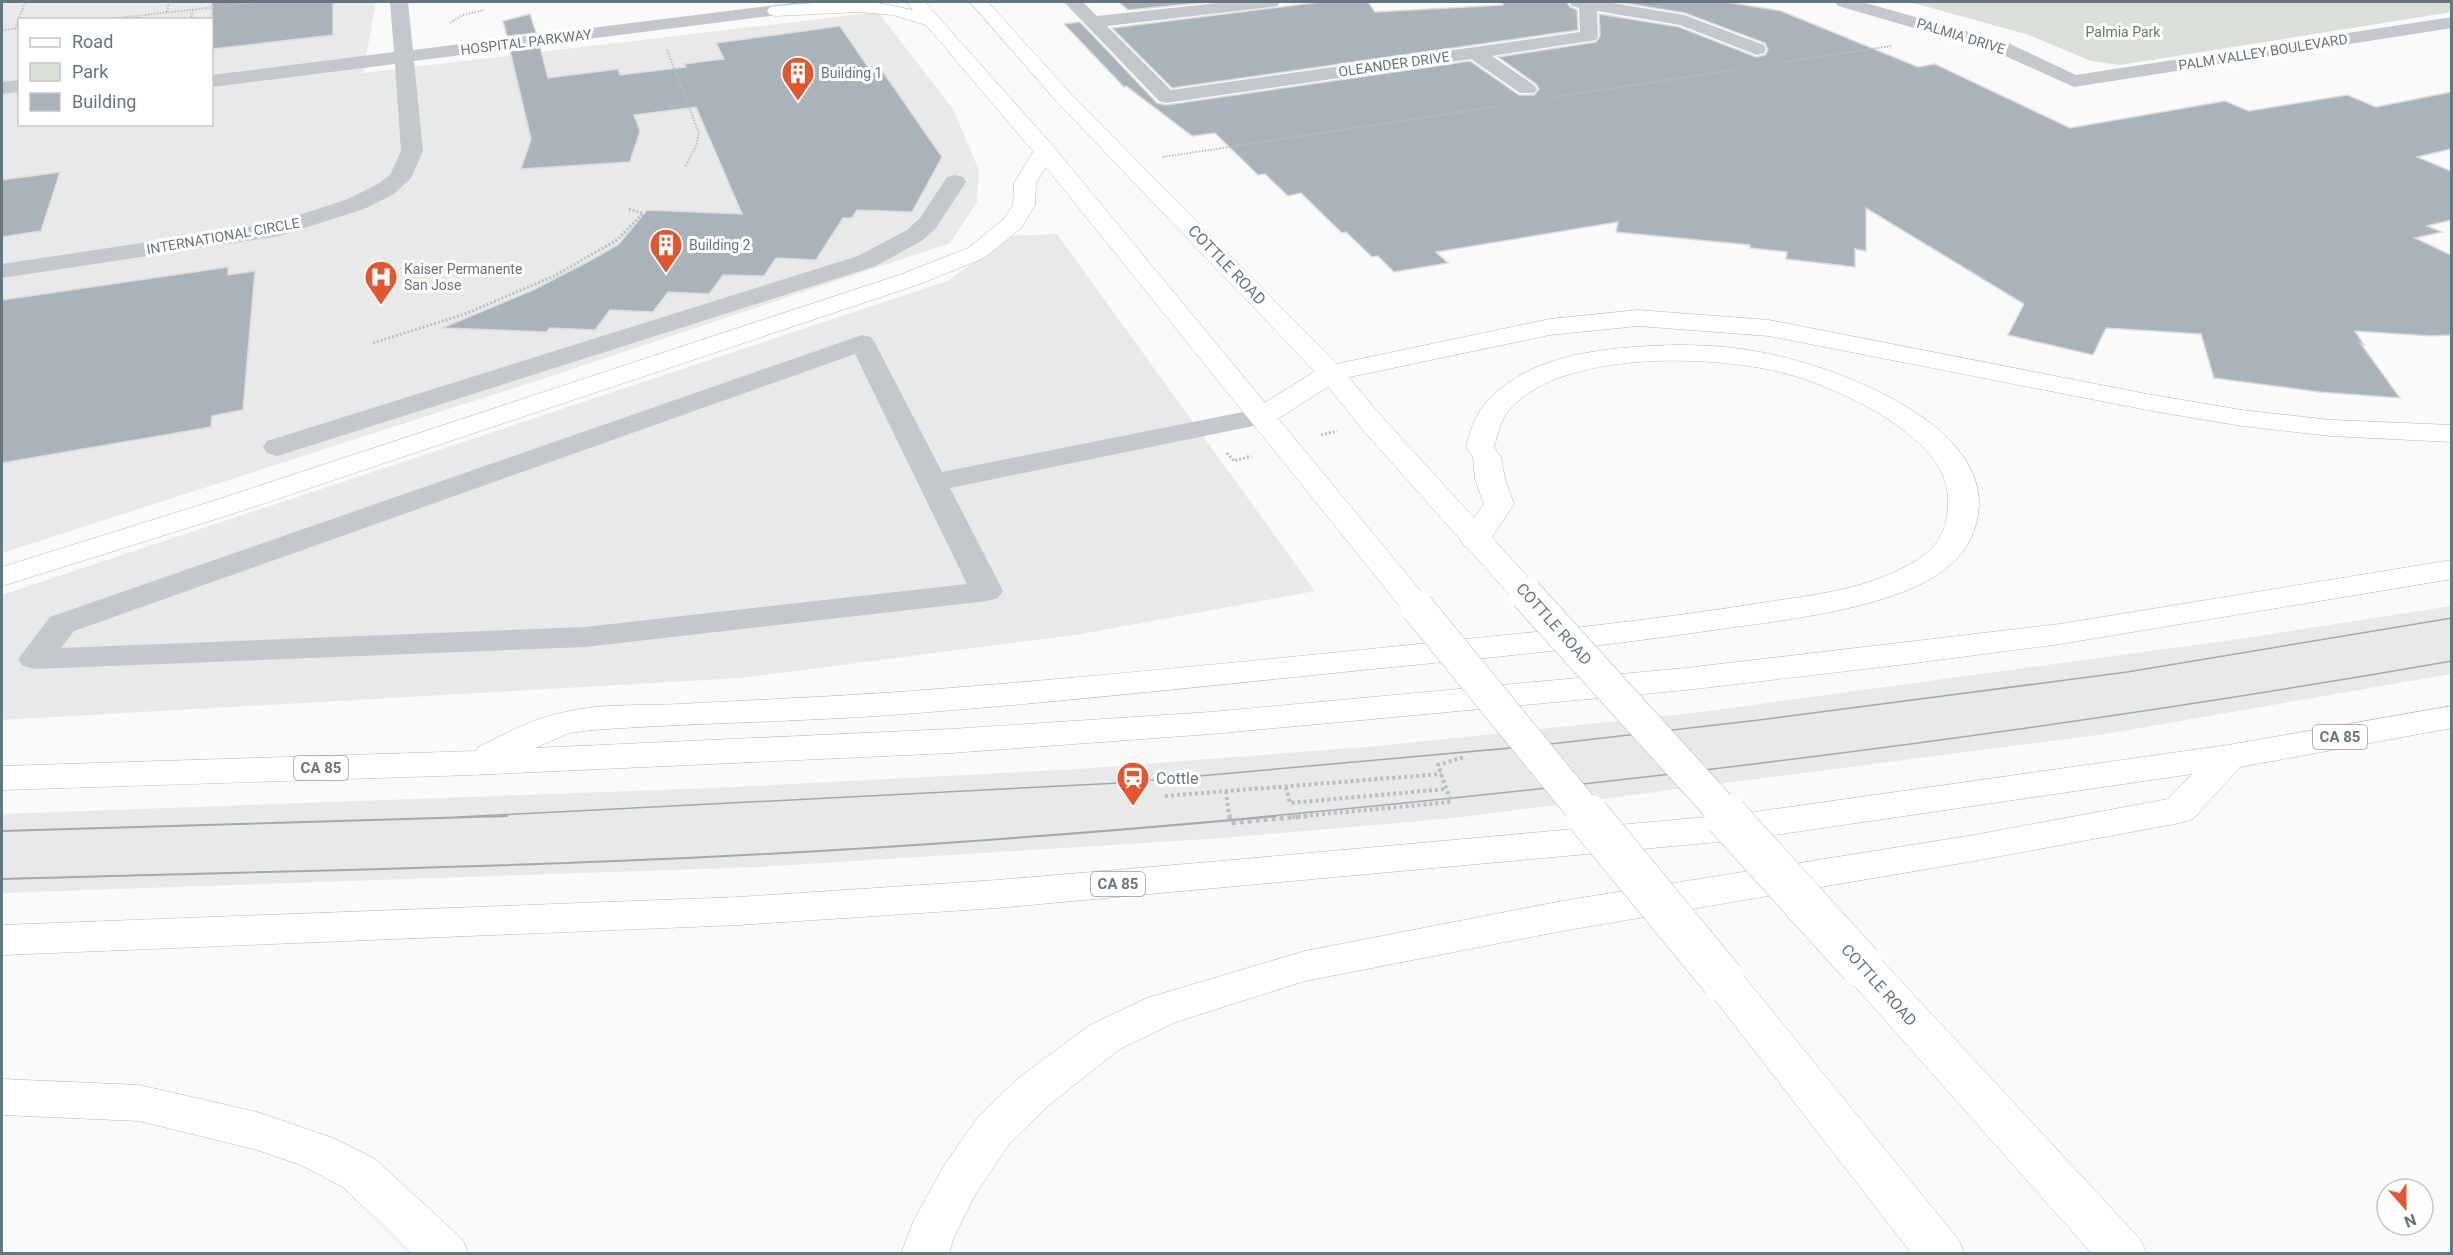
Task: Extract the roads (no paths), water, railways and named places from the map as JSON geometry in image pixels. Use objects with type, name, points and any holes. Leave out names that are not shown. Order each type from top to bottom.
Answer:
[{"type":"main road","points":[[916,2],[1045,151],[1263,416],[1723,980],[1941,1254]]},
{"type":"main road","name":"COTTLE ROAD","points":[[986,4],[1064,98],[1331,373],[1475,538],[2123,1254]]},
{"type":"main road","points":[[776,11],[826,7],[867,7],[887,9],[932,21]]},
{"type":"main road","points":[[2,578],[221,508],[900,283],[976,253],[1013,224],[1024,205],[1025,183],[1045,151]]},
{"type":"main road","points":[[1263,416],[1331,373],[1550,327],[1638,318],[1768,328],[2147,402],[2242,418],[2331,428],[2451,434]]},
{"type":"main road","points":[[471,763],[567,722],[859,706],[1056,691],[1271,671],[1632,632],[1782,610],[1849,597],[1887,586],[1922,570],[1937,561],[1962,529],[1964,505],[1961,482],[1946,454],[1899,413],[1865,394],[1821,375],[1773,362],[1705,354],[1644,354],[1601,358],[1541,374],[1515,389],[1499,404],[1486,425],[1480,447],[1487,457],[1490,479],[1499,504],[1475,538]]},
{"type":"main road","name":"CA 85","points":[[2,778],[471,763],[951,741],[1211,723],[1663,682],[2060,634],[2451,569]]},
{"type":"main road","name":"CA 85","points":[[2,940],[739,911],[997,894],[1740,827],[2228,757],[2451,717]]},
{"type":"main road","points":[[925,1254],[930,1238],[959,1181],[993,1131],[1033,1092],[1104,1037],[1162,1010],[1305,966],[1562,916],[1974,848],[2180,810],[2228,757]]},
{"type":"main road","points":[[2,1097],[139,1103],[224,1122],[317,1151],[359,1173],[445,1254]]},
{"type":"street","name":"INTERNATIONAL CIRCLE","points":[[2,271],[279,229],[356,204],[386,189],[400,178],[412,151],[399,2]]},
{"type":"street","name":"HOSPITAL PARKWAY","points":[[213,81],[403,49],[743,2]]},
{"type":"street","name":"HOSPITAL PARKWAY","points":[[213,63],[403,49],[776,11],[840,2]]},
{"type":"street","points":[[1072,2],[1092,22],[1271,2]]},
{"type":"street","points":[[1583,2],[1684,20],[1757,49]]},
{"type":"street","name":"OLEANDER DRIVE","points":[[1092,22],[1166,96],[1588,36],[1583,2]]},
{"type":"street","name":"PALMIA DRIVE","points":[[1844,2],[2001,47],[2074,81]]},
{"type":"street","name":"PALMIA DRIVE","points":[[1894,2],[2016,34]]},
{"type":"street","name":"PALM VALLEY BOULEVARD","points":[[2074,81],[2451,22]]},
{"type":"street","points":[[1475,53],[1527,90]]},
{"type":"street","points":[[2080,62],[2109,75]]},
{"type":"street","points":[[2,88],[18,86]]},
{"type":"street","points":[[2,107],[18,105]]},
{"type":"street","points":[[277,447],[867,261],[915,235],[928,223],[955,182]]},
{"type":"street","points":[[862,343],[933,483],[987,591],[585,637],[35,659],[62,624],[862,343]]},
{"type":"street","points":[[933,483],[1263,416]]},
{"type":"tram line","points":[[458,817],[1120,783],[1533,746],[1759,720],[2127,672],[2452,618]]},
{"type":"tram line","points":[[1260,817],[1559,787],[1858,751],[2155,709],[2452,661]]},
{"type":"tram line","points":[[2,831],[507,816]]},
{"type":"tram line","points":[[2,879],[455,867],[726,856],[1001,839],[1276,816]]},
{"type":"place","name":"Building 1","points":[[798,102]]},
{"type":"place","name":"Building 2","points":[[666,274]]},
{"type":"place","name":"Kaiser Permanente San Jose","points":[[381,306]]},
{"type":"place","name":"Cottle","points":[[1133,807]]},
{"type":"park label","name":"Palmia Park","points":[[2123,32]]}]
